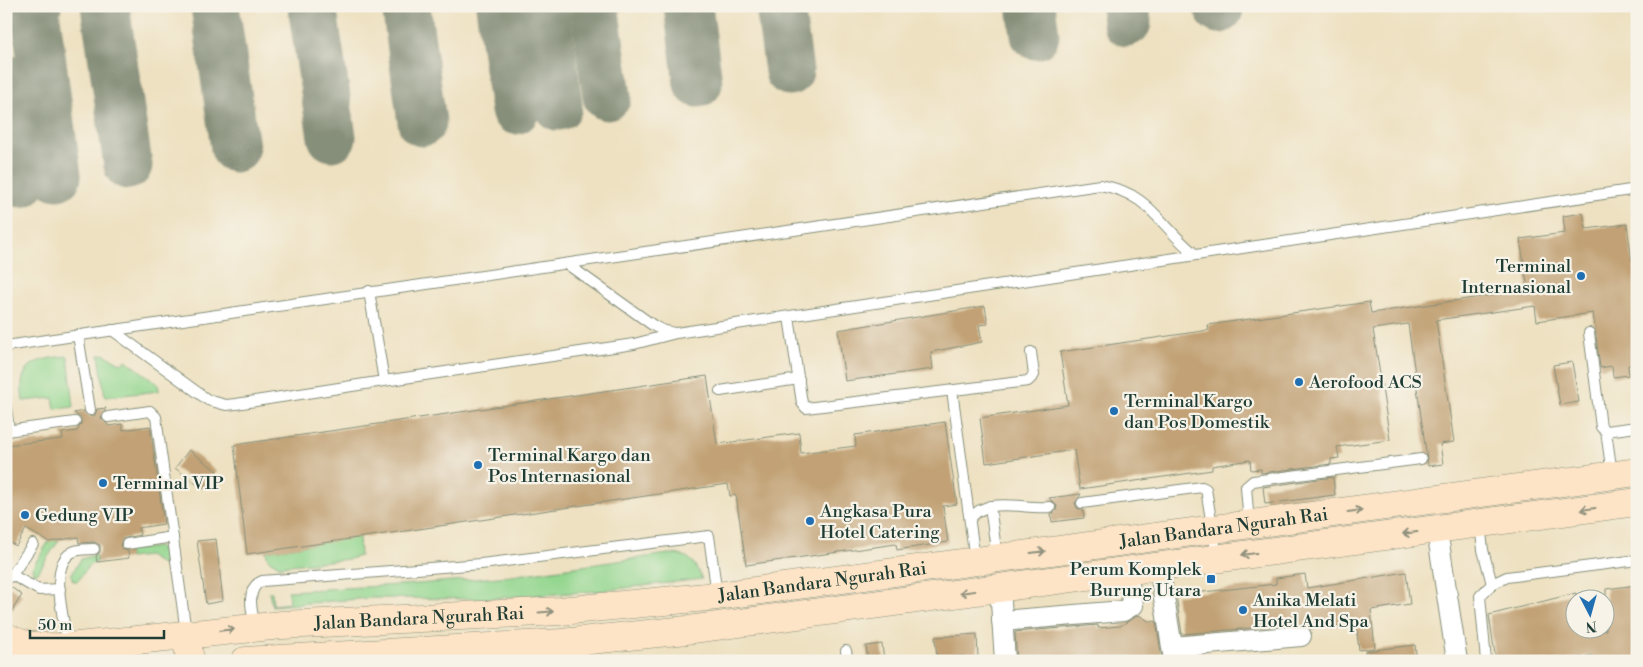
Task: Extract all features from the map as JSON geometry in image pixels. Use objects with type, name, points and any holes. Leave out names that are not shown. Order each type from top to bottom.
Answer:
[{"type":"street","name":"Jalan Bandara Ngurah Rai","points":[[6,637],[24,645],[41,648],[68,647],[255,627],[560,611],[717,596],[986,558],[1212,530],[1624,474]]},
{"type":"street","name":"Jalan Bandara Ngurah Rai","points":[[244,661],[366,653],[563,652],[687,630],[1126,570],[1160,574],[1217,558],[1637,502]]},
{"type":"street","points":[[1437,530],[1457,661]]},
{"type":"street","points":[[1126,570],[1133,605]]},
{"type":"street","points":[[1002,620],[1116,613],[1133,605],[1160,574]]},
{"type":"street","points":[[1160,574],[1174,654],[1301,636]]},
{"type":"street","points":[[1000,587],[1005,661]]},
{"type":"street","points":[[363,621],[366,653]]},
{"type":"street","points":[[186,634],[190,661]]},
{"type":"lane","points":[[6,346],[369,291],[567,264],[1100,185],[1119,188],[1132,194],[1150,207],[1181,243],[1196,255]]},
{"type":"lane","points":[[112,330],[208,400],[218,404],[236,404],[634,344],[676,333],[1637,189]]},
{"type":"lane","points":[[567,264],[654,326],[676,333]]},
{"type":"lane","points":[[369,291],[384,381]]},
{"type":"lane","points":[[789,317],[804,406],[810,408],[1032,379],[1034,375],[1031,352]]},
{"type":"lane","points":[[1588,333],[1600,424],[1602,430],[1606,431],[1624,474]]},
{"type":"lane","points":[[78,335],[90,410]]},
{"type":"lane","points":[[720,391],[799,380]]},
{"type":"lane","points":[[952,390],[970,519],[986,558]]},
{"type":"lane","points":[[6,407],[8,431],[75,422]]},
{"type":"lane","points":[[108,417],[150,411],[154,414],[186,634]]},
{"type":"lane","points":[[1606,431],[1637,427]]},
{"type":"lane","points":[[1249,525],[1245,493],[1246,487],[1252,481],[1421,459]]},
{"type":"lane","points":[[1082,502],[1202,487],[1208,494],[1217,558]]},
{"type":"lane","points":[[970,519],[981,508],[990,506],[1050,507]]},
{"type":"lane","points":[[986,558],[990,506]]},
{"type":"lane","points":[[1480,523],[1483,550],[1492,584]]},
{"type":"lane","points":[[255,627],[252,590],[256,584],[262,581],[481,564],[709,536],[717,596]]},
{"type":"lane","points":[[127,544],[173,537]]},
{"type":"lane","points":[[33,544],[9,577],[38,590],[60,590]]},
{"type":"lane","points":[[68,647],[59,570],[66,557],[74,552],[94,548]]},
{"type":"lane","points":[[1486,661],[1480,596],[1492,584],[1507,577],[1637,560]]},
{"type":"green space","points":[[104,354],[122,364],[126,360],[158,384],[159,391],[105,397],[99,355]]},
{"type":"green space","points":[[68,356],[74,407],[55,409],[53,398],[23,401],[23,378],[31,365],[46,359]]},
{"type":"green space","points":[[54,533],[59,540],[38,572],[33,574],[32,568]]},
{"type":"green space","points":[[359,537],[360,556],[350,559],[279,566],[268,559],[266,551]]},
{"type":"green space","points":[[159,547],[164,554],[166,562],[164,566],[148,556],[129,558],[128,550]]},
{"type":"green space","points":[[668,554],[681,555],[690,559],[702,579],[599,591],[483,599],[371,598],[272,606],[269,592],[272,592],[273,605],[289,603],[288,591],[417,584],[510,576]]},
{"type":"green space","points":[[95,555],[97,562],[89,565],[78,581],[73,581],[71,575],[81,559]]},
{"type":"building","points":[[1583,213],[1586,229],[1627,224],[1632,261],[1637,261],[1637,364],[1628,365],[1629,375],[1613,377],[1612,366],[1600,368],[1593,313],[1537,321],[1535,306],[1436,320],[1454,442],[1440,444],[1443,464],[1428,466],[1408,324],[1373,329],[1390,440],[1337,447],[1339,458],[1331,459],[1331,464],[1261,473],[1261,469],[1251,470],[1250,460],[1212,466],[1212,470],[1080,489],[1074,450],[986,463],[980,418],[1068,405],[1060,352],[1209,330],[1208,325],[1369,302],[1371,313],[1528,290],[1520,239],[1565,233],[1563,216]]},
{"type":"building","points":[[985,306],[988,324],[979,325],[982,342],[931,352],[933,369],[845,381],[838,330]]},
{"type":"building","points":[[1572,362],[1579,402],[1560,405],[1553,365]]},
{"type":"building","name":"Terminal Kargo dan Pos Internasional","points":[[707,376],[717,444],[799,433],[801,453],[856,446],[855,435],[945,422],[957,504],[943,506],[948,542],[897,550],[896,544],[746,565],[736,495],[730,496],[728,484],[247,554],[234,445]]},
{"type":"building","name":"Terminal VIP","points":[[106,408],[101,418],[109,426],[122,424],[123,430],[150,426],[164,524],[138,528],[140,535],[122,539],[120,546],[128,551],[129,558],[97,562],[96,556],[100,552],[100,545],[94,542],[79,543],[78,537],[49,542],[26,529],[16,546],[6,540],[6,445],[63,439],[62,433],[77,431],[81,424],[81,418],[74,413],[83,411],[91,417],[95,415],[97,409]]},
{"type":"building","points":[[189,450],[217,471],[203,489],[175,468]]},
{"type":"building","points":[[1333,477],[1335,495],[1265,504],[1263,487]]},
{"type":"building","points":[[1081,494],[1075,503],[1077,508],[1083,510],[1084,518],[1052,522],[1051,514],[1056,511],[1057,506],[1049,498]]},
{"type":"building","points":[[216,539],[223,601],[206,604],[197,541]]},
{"type":"building","points":[[1406,572],[1410,604],[1371,610],[1375,648],[1359,650],[1356,624],[1310,629],[1300,624],[1182,634],[1176,595],[1276,584],[1276,578],[1305,574],[1307,588]]},
{"type":"building","points":[[8,585],[22,595],[6,620],[6,586]]},
{"type":"building","points":[[1637,585],[1637,661],[1593,661],[1592,655],[1566,661],[1496,661],[1489,615],[1566,596],[1566,640],[1616,640],[1616,590],[1606,589]]},
{"type":"building","points":[[1139,615],[1150,622],[1156,621],[1162,659],[1017,661],[1015,632],[1098,625],[1098,628],[1120,626]]},
{"type":"building","points":[[977,634],[978,659],[964,659],[964,656],[937,658],[935,637]]},
{"type":"building","points":[[882,644],[884,661],[868,661],[866,646]]},
{"type":"building","points":[[1415,645],[1417,661],[1365,661],[1365,651]]},
{"type":"taxiway","points":[[37,6],[35,10],[57,176]]},
{"type":"taxiway","points":[[105,6],[128,165]]},
{"type":"taxiway","points":[[215,6],[235,148]]},
{"type":"taxiway","points":[[312,6],[332,137]]},
{"type":"taxiway","points":[[406,6],[422,122]]},
{"type":"taxiway","points":[[500,6],[515,110]]},
{"type":"taxiway","points":[[545,6],[558,106]]},
{"type":"taxiway","points":[[594,6],[607,96]]},
{"type":"taxiway","points":[[688,6],[698,83]]},
{"type":"taxiway","points":[[780,6],[789,71]]},
{"type":"taxiway","points":[[1031,6],[1035,35]]},
{"type":"taxiway","points":[[1125,6],[1127,22]]},
{"type":"taxiway","points":[[6,78],[21,183]]},
{"type":"place","name":"Terminal Internasional","points":[[1581,276]]},
{"type":"place","name":"Aerofood ACS","points":[[1299,382]]},
{"type":"place","name":"Terminal Kargo dan Pos Domestik","points":[[1114,411]]},
{"type":"place","name":"Terminal Kargo dan Pos Internasional","points":[[478,465]]},
{"type":"place","name":"Terminal VIP","points":[[103,483]]},
{"type":"place","name":"Gedung VIP","points":[[25,515]]},
{"type":"place","name":"Angkasa Pura Hotel Catering","points":[[810,521]]},
{"type":"place","name":"Perum Komplek Burung Utara","points":[[1211,579]]},
{"type":"place","name":"Anika Melati Hotel And Spa","points":[[1243,610]]}]
